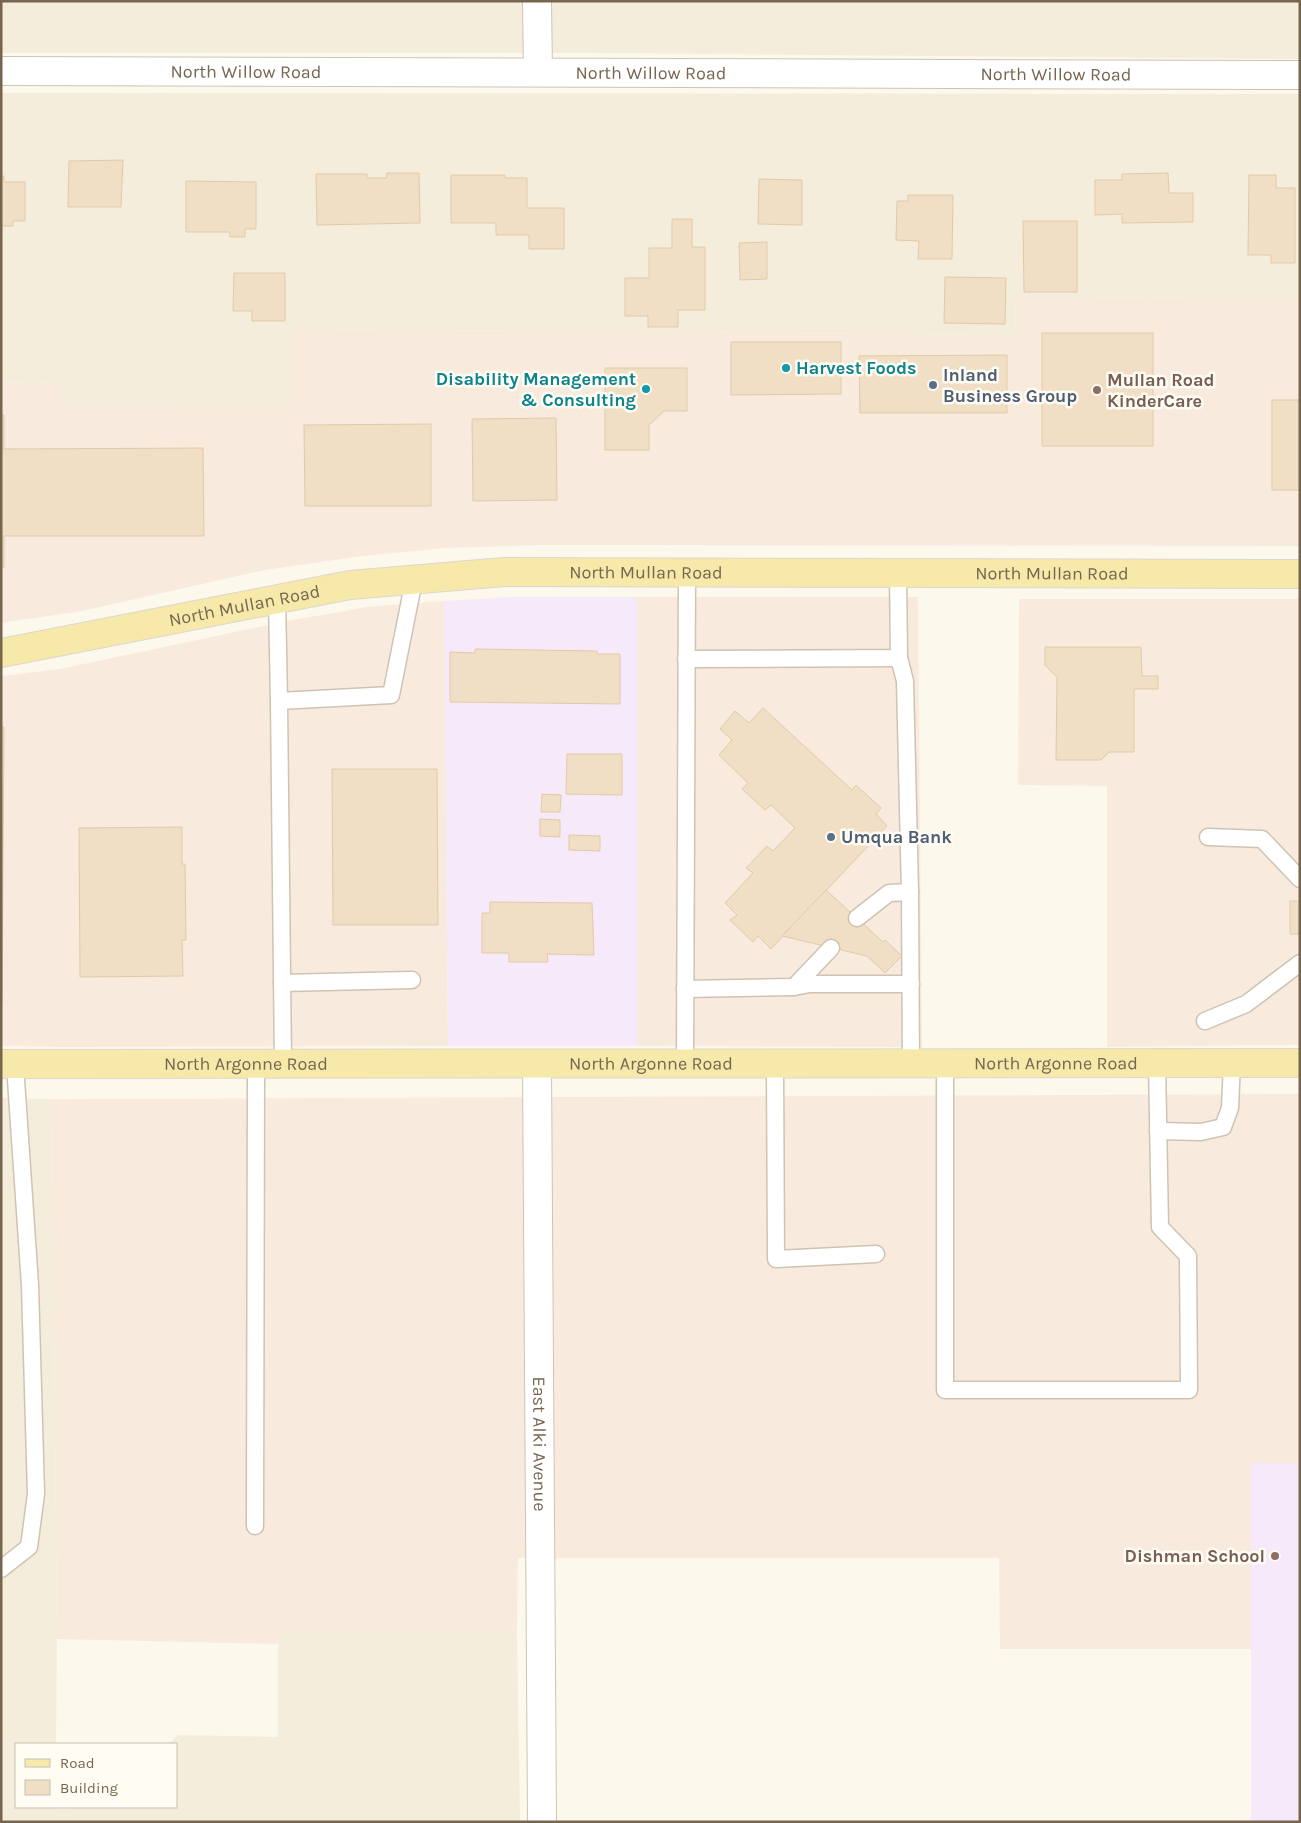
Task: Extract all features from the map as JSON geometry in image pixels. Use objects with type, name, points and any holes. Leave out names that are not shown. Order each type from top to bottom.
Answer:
[{"type":"main road","name":"North Mullan Road","points":[[1,653],[350,585],[504,572],[1300,574]]},
{"type":"main road","name":"North Argonne Road","points":[[8,1064],[1300,1064]]},
{"type":"street","points":[[537,1],[538,72]]},
{"type":"street","name":"North Willow Road","points":[[1,71],[1300,75]]},
{"type":"street","name":"East Alki Avenue","points":[[536,1065],[542,1822]]},
{"type":"lane","points":[[685,1064],[687,572]]},
{"type":"lane","points":[[898,573],[900,658],[905,681],[910,892],[911,1064]]},
{"type":"lane","points":[[279,702],[391,695],[414,580]]},
{"type":"lane","points":[[277,600],[283,1064]]},
{"type":"lane","points":[[686,659],[900,658]]},
{"type":"lane","points":[[1208,837],[1262,839],[1300,879]]},
{"type":"lane","points":[[857,918],[889,893],[910,892]]},
{"type":"lane","points":[[794,986],[831,948]]},
{"type":"lane","points":[[1205,1021],[1246,1004],[1300,963]]},
{"type":"lane","points":[[282,982],[412,980]]},
{"type":"lane","points":[[685,989],[810,984],[911,984]]},
{"type":"lane","points":[[1,1569],[29,1547],[36,1494],[30,1285],[8,1064]]},
{"type":"lane","points":[[255,1526],[256,1064]]},
{"type":"lane","points":[[775,1064],[776,1259],[876,1254]]},
{"type":"lane","points":[[945,1064],[945,1390],[1189,1390],[1188,1256],[1160,1227],[1157,1064]]},
{"type":"lane","points":[[1158,1130],[1201,1132],[1223,1127],[1230,1108],[1232,1064]]},
{"type":"shaded area","points":[[1,1],[1300,1],[1300,59],[580,53],[1,53]]},
{"type":"shaded area","points":[[1,93],[1300,94],[1300,298],[1016,297],[1015,335],[294,329],[294,404],[61,403],[61,382],[1,384]]},
{"type":"shaded area","points":[[1016,297],[1300,298],[1300,546],[543,545],[446,548],[363,556],[265,570],[82,611],[1,623],[1,384],[61,382],[61,403],[293,404],[294,329],[1015,335]]},
{"type":"shaded area","points":[[510,597],[637,597],[637,1046],[448,1046],[444,601]]},
{"type":"shaded area","points":[[637,597],[918,597],[922,1047],[637,1046]]},
{"type":"shaded area","points":[[1019,599],[1300,599],[1300,1045],[1107,1047],[1107,786],[1018,785]]},
{"type":"shaded area","points":[[444,601],[448,1046],[1,1046],[1,676],[60,669],[282,622],[367,607]]},
{"type":"shaded area","points":[[1300,1094],[1300,1463],[1251,1463],[1251,1649],[1000,1649],[999,1558],[518,1558],[517,1630],[278,1630],[278,1644],[57,1639],[52,1099]]},
{"type":"shaded area","points":[[1,1098],[52,1099],[57,1639],[56,1743],[15,1743],[15,1808],[178,1808],[178,1743],[170,1743],[178,1735],[278,1737],[278,1630],[517,1630],[520,1822],[1,1822]]},
{"type":"shaded area","name":"Dishman School","points":[[1251,1463],[1300,1463],[1300,1822],[1251,1822]]},
{"type":"building","points":[[123,160],[121,207],[68,207],[69,161]]},
{"type":"building","points":[[387,173],[419,173],[420,223],[317,225],[316,174],[367,174],[367,178],[386,178]]},
{"type":"building","points":[[1168,173],[1169,193],[1193,193],[1193,222],[1122,223],[1122,214],[1095,215],[1095,180],[1122,180],[1122,174]]},
{"type":"building","points":[[451,175],[505,175],[505,178],[527,178],[527,208],[564,208],[564,249],[529,249],[529,235],[496,235],[496,223],[451,223]]},
{"type":"building","points":[[1249,175],[1276,175],[1276,188],[1295,188],[1295,263],[1271,263],[1271,255],[1248,255]]},
{"type":"building","points":[[1,176],[4,176],[4,182],[25,182],[25,221],[13,221],[13,226],[1,226]]},
{"type":"building","points":[[759,179],[802,180],[802,225],[758,224]]},
{"type":"building","points":[[186,181],[256,182],[256,229],[245,229],[245,237],[230,237],[230,232],[186,232]]},
{"type":"building","points":[[908,195],[953,195],[952,259],[918,259],[919,241],[896,240],[897,201],[908,201]]},
{"type":"building","points":[[672,219],[692,219],[692,247],[705,247],[705,310],[678,310],[678,327],[648,327],[648,316],[625,316],[625,278],[649,278],[649,248],[672,248]]},
{"type":"building","points":[[1023,221],[1077,221],[1077,292],[1024,292]]},
{"type":"building","points":[[767,242],[767,279],[740,280],[739,243]]},
{"type":"building","points":[[234,273],[285,273],[285,321],[252,321],[252,311],[233,311]]},
{"type":"building","points":[[945,277],[1006,278],[1005,324],[944,323]]},
{"type":"building","name":"Mullan Road KinderCare","points":[[1042,333],[1153,333],[1153,446],[1042,446]]},
{"type":"building","name":"Harvest Foods","points":[[731,342],[841,342],[841,394],[731,395]]},
{"type":"building","name":"Inland Business Group","points":[[1007,355],[1007,413],[860,413],[859,356]]},
{"type":"building","name":"Disability Management & Consulting","points":[[605,368],[687,368],[687,411],[664,411],[649,425],[649,450],[605,450]]},
{"type":"building","points":[[1272,400],[1300,400],[1300,490],[1272,490]]},
{"type":"building","points":[[1,415],[4,415],[4,449],[203,448],[204,536],[4,536],[4,567],[1,567]]},
{"type":"building","points":[[556,418],[557,500],[473,501],[472,419]]},
{"type":"building","points":[[431,424],[431,506],[305,506],[304,425]]},
{"type":"building","points":[[1045,647],[1141,647],[1142,676],[1158,676],[1158,689],[1134,689],[1134,752],[1109,752],[1101,760],[1056,760],[1057,677],[1045,665]]},
{"type":"building","points":[[475,649],[597,651],[597,654],[620,654],[620,704],[450,702],[450,652],[475,653]]},
{"type":"building","name":"Umqua Bank","points":[[763,708],[852,790],[856,785],[881,808],[876,814],[887,826],[771,949],[758,936],[753,942],[730,920],[737,915],[725,903],[753,873],[746,868],[767,846],[773,851],[795,828],[771,805],[765,810],[742,789],[748,783],[719,755],[732,740],[720,729],[735,711],[749,723]]},
{"type":"building","points":[[1,727],[4,727],[2,1004],[1,1004]]},
{"type":"building","points":[[567,754],[622,754],[622,795],[566,794]]},
{"type":"building","points":[[332,769],[437,769],[438,925],[333,925]]},
{"type":"building","points":[[542,794],[561,795],[560,812],[541,812]]},
{"type":"building","points":[[540,819],[560,820],[560,837],[540,836]]},
{"type":"building","points":[[182,827],[182,864],[185,864],[186,940],[182,940],[183,976],[80,977],[79,828]]},
{"type":"building","points":[[569,835],[600,836],[600,851],[569,850]]},
{"type":"building","points":[[826,890],[883,942],[885,940],[902,956],[885,973],[867,956],[782,936]]},
{"type":"building","points":[[1290,901],[1300,901],[1300,934],[1290,934]]},
{"type":"building","points":[[490,902],[592,903],[594,955],[547,954],[548,962],[509,962],[509,953],[482,953],[482,913],[490,913]]},
{"type":"place","name":"Harvest Foods","points":[[786,368]]},
{"type":"place","name":"Inland Business Group","points":[[933,385]]},
{"type":"place","name":"Disability Management & Consulting","points":[[646,389]]},
{"type":"place","name":"Mullan Road KinderCare","points":[[1097,390]]},
{"type":"place","name":"Umqua Bank","points":[[831,837]]},
{"type":"place","name":"Dishman School","points":[[1275,1556]]}]
